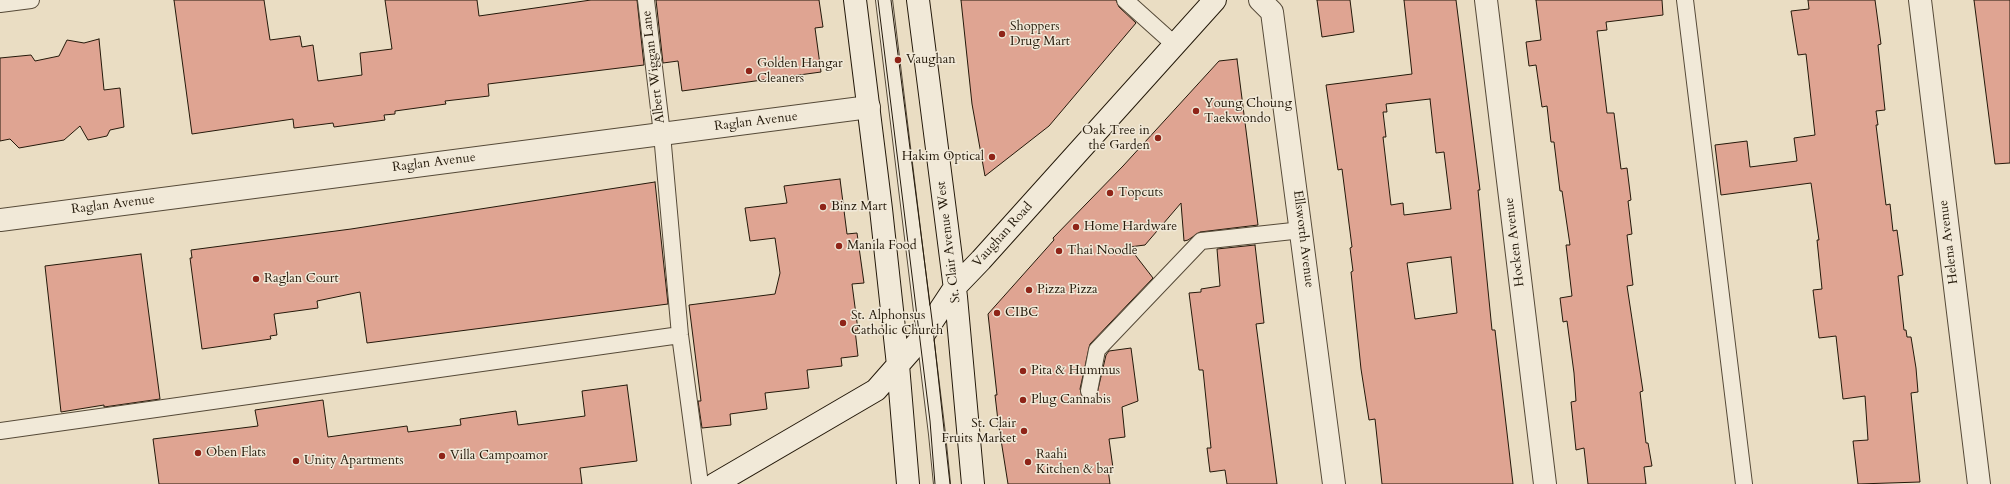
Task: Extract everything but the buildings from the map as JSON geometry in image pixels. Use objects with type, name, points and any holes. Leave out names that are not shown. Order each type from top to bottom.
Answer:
[{"type":"street","points":[[855,0],[869,107],[898,365],[908,484]]},
{"type":"street","name":"St. Clair Avenue West","points":[[918,0],[955,287],[973,484]]},
{"type":"street","name":"Vaughan Road","points":[[714,483],[876,390],[920,340],[955,287],[981,260],[1214,0]]},
{"type":"street","name":"Ellsworth Avenue","points":[[1260,0],[1272,12],[1302,230],[1334,484]]},
{"type":"street","name":"Hocken Avenue","points":[[1486,0],[1545,484]]},
{"type":"street","name":"Helena Avenue","points":[[1920,0],[1979,484]]},
{"type":"street","name":"Raglan Avenue","points":[[0,220],[869,107]]},
{"type":"lane","points":[[8,2],[31,0]]},
{"type":"lane","name":"Albert Wiggan Lane","points":[[646,0],[662,134],[680,334],[714,483]]},
{"type":"lane","points":[[884,0],[925,331],[942,484]]},
{"type":"lane","points":[[1125,0],[1174,44]]},
{"type":"lane","points":[[1684,0],[1744,484]]},
{"type":"lane","points":[[1089,391],[1097,350],[1201,241],[1302,230]]},
{"type":"lane","points":[[0,431],[680,334]]},
{"type":"tram line","points":[[878,0],[930,421],[935,484]]},
{"type":"tram line","points":[[891,0],[932,320],[950,484]]},
{"type":"place","name":"Shoppers Drug Mart","points":[[1002,34]]},
{"type":"place","name":"Vaughan","points":[[898,60]]},
{"type":"place","name":"Golden Hangar Cleaners","points":[[749,71]]},
{"type":"place","name":"Young Choung Taekwondo","points":[[1196,111]]},
{"type":"place","name":"Oak Tree in the Garden","points":[[1158,138]]},
{"type":"place","name":"Hakim Optical","points":[[992,157]]},
{"type":"place","name":"Topcuts","points":[[1110,193]]},
{"type":"place","name":"Binz Mart","points":[[823,207]]},
{"type":"place","name":"Home Hardware","points":[[1076,227]]},
{"type":"place","name":"Manila Food","points":[[839,246]]},
{"type":"place","name":"Thai Noodle","points":[[1059,251]]},
{"type":"place","name":"Raglan Court","points":[[256,279]]},
{"type":"place","name":"Pizza Pizza","points":[[1029,290]]},
{"type":"place","name":"CIBC","points":[[997,313]]},
{"type":"place","name":"St. Alphonsus Catholic Church","points":[[843,323]]},
{"type":"place","name":"Pita & Hummus","points":[[1023,371]]},
{"type":"place","name":"Plug Cannabis","points":[[1023,400]]},
{"type":"place","name":"St. Clair Fruits Market","points":[[1024,431]]},
{"type":"place","name":"Oben Flats","points":[[198,453]]},
{"type":"place","name":"Villa Campoamor","points":[[442,456]]},
{"type":"place","name":"Unity Apartments","points":[[296,461]]},
{"type":"place","name":"Raahi Kitchen & bar","points":[[1028,462]]}]
